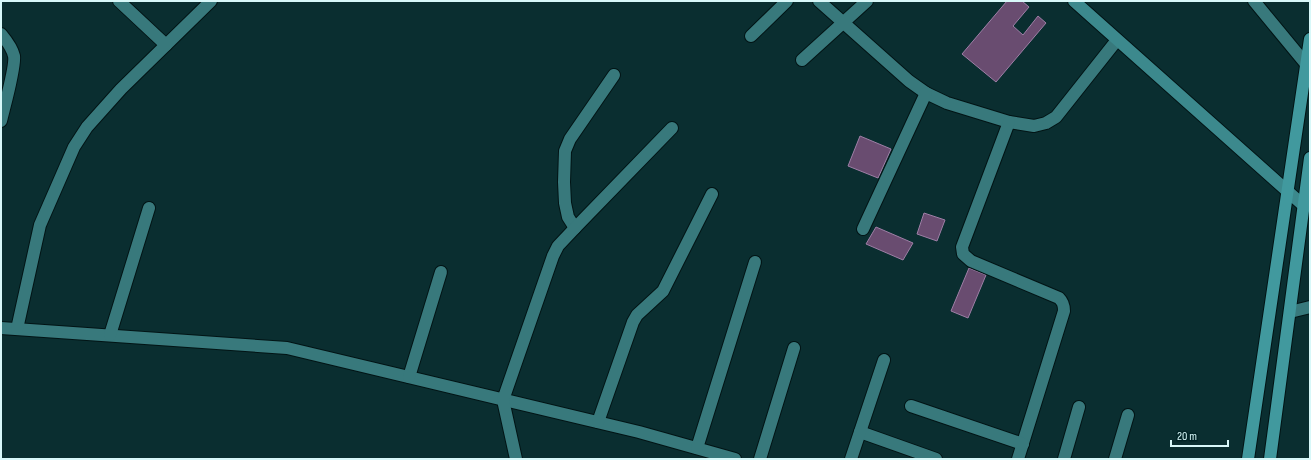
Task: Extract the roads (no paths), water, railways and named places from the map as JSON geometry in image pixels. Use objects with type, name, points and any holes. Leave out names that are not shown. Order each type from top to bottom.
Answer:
[{"type":"main road","points":[[1248,459],[1310,39]]},
{"type":"main road","points":[[1270,459],[1310,158]]},
{"type":"street","points":[[119,1],[166,45]]},
{"type":"street","points":[[17,329],[40,225],[74,147],[87,127],[122,89],[211,1]]},
{"type":"street","points":[[751,36],[788,1]]},
{"type":"street","points":[[819,1],[909,81],[926,93],[946,104],[1009,122],[1034,126],[1046,123],[1056,117],[1118,40]]},
{"type":"street","points":[[802,60],[842,22],[867,1]]},
{"type":"street","points":[[1074,1],[1303,206]]},
{"type":"street","points":[[1254,1],[1306,64]]},
{"type":"street","points":[[1,34],[11,47],[14,57],[1,121]]},
{"type":"street","points":[[575,228],[568,217],[565,203],[565,152],[570,139],[614,75]]},
{"type":"street","points":[[862,229],[926,93]]},
{"type":"street","points":[[1009,122],[962,247],[963,254],[971,261],[1059,298],[1064,306],[1064,312],[1018,459]]},
{"type":"street","points":[[516,459],[503,400],[553,256],[558,246],[672,128]]},
{"type":"street","points":[[598,422],[633,322],[637,315],[663,291],[712,194]]},
{"type":"street","points":[[110,335],[149,208]]},
{"type":"street","points":[[696,448],[755,262]]},
{"type":"street","points":[[409,377],[441,272]]},
{"type":"street","points":[[1290,312],[1310,307]]},
{"type":"street","points":[[1,328],[287,348],[598,422],[696,448],[720,457],[735,459]]},
{"type":"street","points":[[760,459],[794,348]]},
{"type":"street","points":[[851,459],[884,360]]},
{"type":"street","points":[[911,406],[1023,444]]},
{"type":"street","points":[[1064,459],[1079,407]]},
{"type":"street","points":[[1115,459],[1128,416]]},
{"type":"street","points":[[860,432],[936,459]]}]
